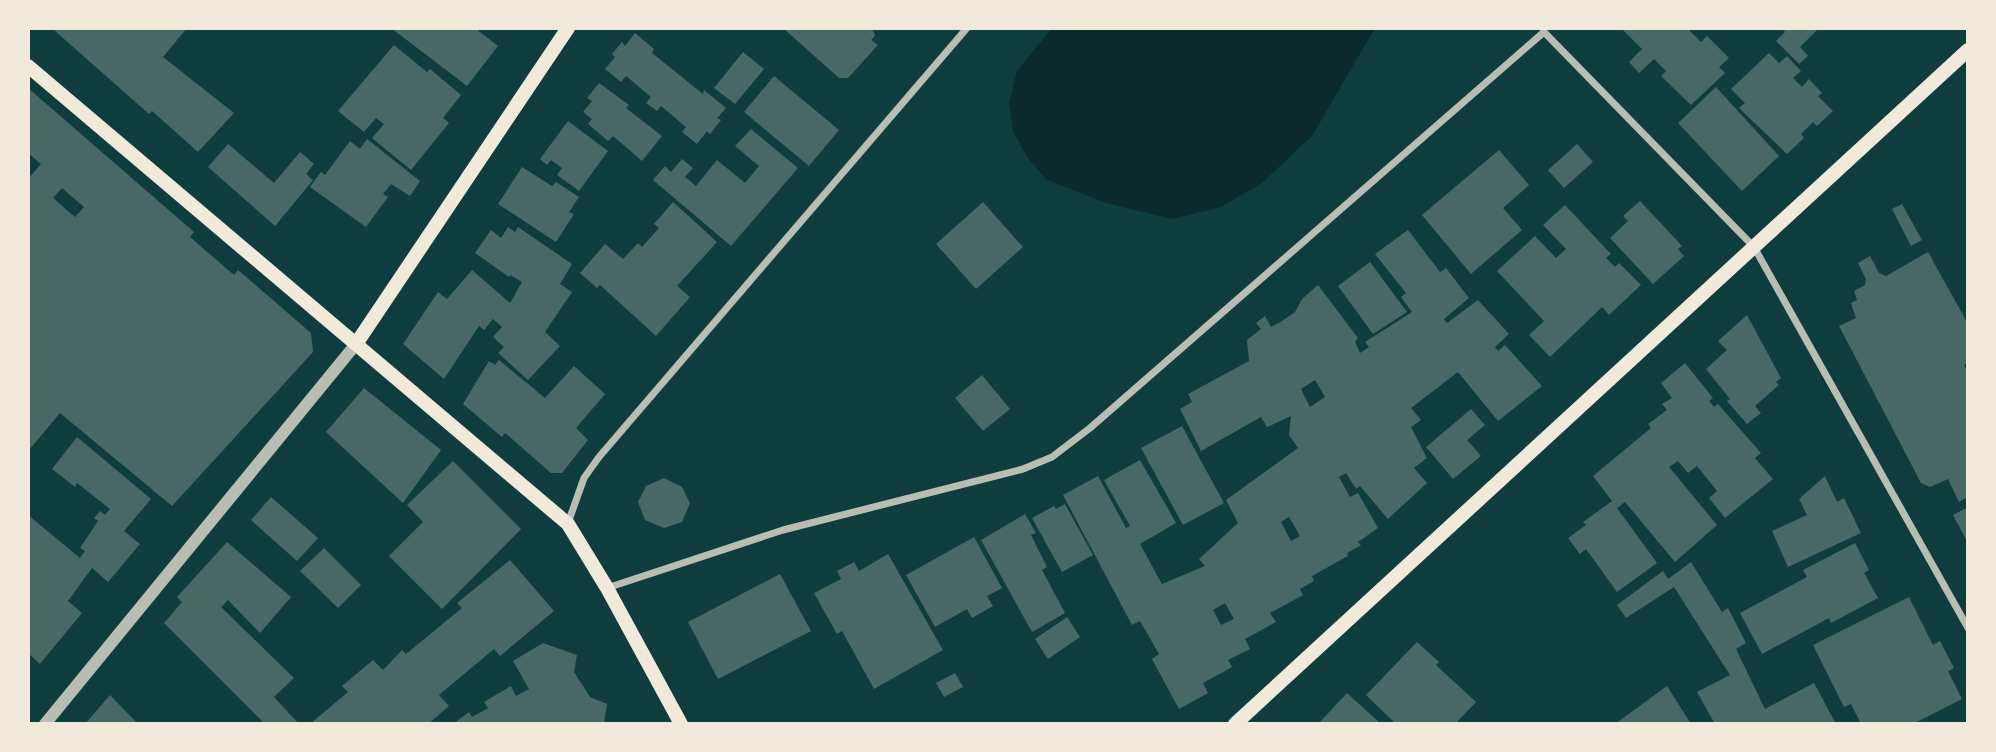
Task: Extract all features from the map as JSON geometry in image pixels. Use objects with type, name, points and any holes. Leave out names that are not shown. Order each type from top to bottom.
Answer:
[{"type":"main road","points":[[356,344],[568,28]]},
{"type":"main road","points":[[1235,724],[1968,50]]},
{"type":"main road","points":[[28,66],[568,524],[681,724]]},
{"type":"street","points":[[568,524],[584,478],[599,457],[967,28]]},
{"type":"street","points":[[607,589],[783,530],[1023,469],[1052,457],[1090,428],[1544,30],[1754,247],[1968,628]]},
{"type":"street","points":[[45,724],[356,344]]},
{"type":"water","points":[[1052,28],[1375,28],[1312,136],[1262,183],[1221,207],[1172,219],[1106,203],[1047,180],[1027,157],[1013,131],[1009,104],[1017,71]]},
{"type":"building","points":[[58,28],[187,28],[163,57],[234,113],[198,152],[152,111],[149,114],[55,31]]},
{"type":"building","points":[[391,28],[475,28],[498,46],[467,86]]},
{"type":"building","points":[[783,28],[869,28],[875,36],[871,40],[878,45],[848,78],[839,78]]},
{"type":"building","points":[[1621,28],[1687,28],[1701,42],[1707,36],[1729,58],[1719,67],[1725,73],[1691,105],[1661,76],[1666,71],[1654,59],[1639,73],[1629,62],[1642,49]]},
{"type":"building","points":[[1782,28],[1819,28],[1800,47],[1808,56],[1799,64],[1776,41],[1785,32]]},
{"type":"building","points":[[635,33],[654,49],[652,53],[703,94],[704,90],[726,108],[717,118],[721,120],[710,134],[707,131],[697,144],[682,132],[686,127],[661,106],[657,111],[646,103],[651,97],[626,76],[621,82],[605,69],[622,42],[625,46]]},
{"type":"building","points":[[394,45],[427,72],[430,69],[461,95],[443,118],[449,123],[411,170],[372,138],[384,124],[376,118],[364,132],[338,111]]},
{"type":"building","points":[[743,52],[764,69],[735,104],[714,88]]},
{"type":"building","points":[[1769,53],[1779,63],[1787,56],[1801,71],[1793,78],[1802,87],[1809,79],[1822,93],[1818,96],[1833,111],[1817,126],[1813,122],[1801,134],[1804,138],[1787,154],[1739,108],[1745,103],[1731,89]]},
{"type":"building","points":[[774,76],[839,130],[809,166],[744,112]]},
{"type":"building","points":[[599,83],[629,105],[626,108],[662,136],[642,161],[613,136],[608,141],[588,124],[592,119],[583,112],[592,101],[587,98]]},
{"type":"building","points":[[1716,87],[1779,156],[1742,191],[1678,123]]},
{"type":"building","points":[[28,88],[194,232],[190,237],[234,275],[238,270],[311,333],[313,352],[172,506],[60,413],[29,450],[28,448],[28,179],[41,164],[28,153]],"holes":[[[62,188],[84,207],[75,217],[53,198]]]},
{"type":"building","points":[[568,121],[608,151],[579,191],[557,175],[562,168],[551,160],[547,165],[540,159]]},
{"type":"building","points":[[751,129],[798,168],[731,246],[653,180],[665,166],[671,172],[682,159],[693,168],[685,177],[696,186],[717,160],[745,183],[759,166],[735,146]]},
{"type":"building","points":[[367,139],[420,181],[410,196],[391,184],[383,194],[388,197],[366,227],[310,187],[321,172],[325,175],[350,141],[360,149]]},
{"type":"building","points":[[228,144],[274,183],[300,152],[314,164],[306,174],[313,180],[275,226],[208,167]]},
{"type":"building","points":[[1577,144],[1593,162],[1564,188],[1548,170]]},
{"type":"building","points":[[1499,150],[1529,185],[1503,208],[1522,230],[1471,274],[1422,215]]},
{"type":"building","points":[[522,167],[552,186],[556,182],[579,197],[569,212],[574,214],[556,242],[498,204]]},
{"type":"building","points":[[1640,201],[1682,246],[1678,249],[1684,256],[1653,284],[1610,238],[1628,221],[1623,216]]},
{"type":"building","points":[[673,202],[717,242],[677,286],[690,297],[656,336],[600,285],[597,288],[580,273],[605,244],[623,259],[638,243],[642,247],[659,228],[654,224]]},
{"type":"building","points":[[983,202],[1023,247],[976,289],[936,244]]},
{"type":"building","points":[[1902,204],[1922,240],[1911,246],[1892,209]]},
{"type":"building","points":[[1565,205],[1611,254],[1606,258],[1615,267],[1619,263],[1641,285],[1609,315],[1602,307],[1550,357],[1529,335],[1544,321],[1497,271],[1535,236],[1556,258],[1566,249],[1543,225]]},
{"type":"building","points":[[508,227],[515,232],[518,227],[572,264],[560,284],[572,292],[545,332],[560,346],[528,380],[498,353],[504,347],[493,337],[502,327],[493,319],[484,330],[479,326],[444,379],[403,344],[438,292],[447,299],[472,270],[510,303],[522,282],[510,275],[509,277],[475,253],[491,230],[501,238]]},
{"type":"building","points":[[1408,230],[1440,272],[1446,268],[1469,298],[1444,319],[1447,323],[1478,300],[1509,334],[1495,347],[1498,351],[1505,345],[1542,386],[1498,421],[1458,372],[1411,408],[1421,420],[1411,427],[1427,458],[1414,468],[1427,483],[1388,519],[1360,486],[1356,489],[1346,473],[1339,477],[1350,497],[1358,493],[1378,528],[1358,542],[1361,545],[1347,553],[1348,556],[1312,576],[1314,581],[1300,589],[1303,595],[1270,613],[1276,622],[1245,639],[1250,649],[1228,660],[1232,667],[1203,683],[1208,693],[1179,709],[1152,659],[1159,654],[1140,621],[1132,625],[1063,495],[1098,476],[1126,528],[1130,526],[1104,480],[1140,460],[1176,523],[1140,544],[1162,584],[1205,566],[1199,559],[1238,523],[1226,500],[1298,448],[1289,435],[1291,416],[1267,427],[1261,417],[1201,451],[1180,409],[1192,402],[1188,394],[1249,361],[1247,340],[1261,329],[1256,323],[1265,316],[1271,327],[1282,321],[1295,312],[1302,299],[1318,285],[1358,338],[1355,342],[1360,353],[1369,347],[1365,342],[1412,312],[1401,297],[1406,293],[1375,254]],"holes":[[[1315,380],[1325,397],[1310,407],[1301,389]],[[1289,517],[1300,536],[1291,541],[1281,522]],[[1225,603],[1234,619],[1221,625],[1213,610]]]},
{"type":"building","points":[[1928,252],[1968,324],[1968,363],[1964,365],[1968,372],[1968,497],[1959,502],[1948,479],[1930,487],[1921,483],[1839,326],[1856,318],[1851,303],[1857,300],[1854,291],[1865,285],[1866,279],[1858,263],[1870,256],[1879,273],[1886,276]]},
{"type":"building","points":[[1370,262],[1407,312],[1373,334],[1338,286]]},
{"type":"building","points":[[1747,315],[1781,378],[1776,382],[1779,385],[1755,406],[1761,413],[1747,424],[1727,401],[1730,399],[1706,369],[1727,350],[1718,341]]},
{"type":"building","points":[[499,360],[545,398],[574,366],[605,394],[576,428],[588,440],[562,473],[551,473],[505,433],[502,437],[463,404],[489,361],[495,365]]},
{"type":"building","points":[[1685,363],[1713,398],[1709,401],[1714,407],[1718,404],[1761,453],[1755,458],[1773,479],[1725,518],[1709,498],[1717,491],[1697,466],[1688,473],[1678,461],[1669,467],[1717,525],[1675,562],[1625,502],[1617,508],[1657,563],[1617,592],[1586,549],[1580,554],[1568,538],[1586,525],[1583,522],[1612,501],[1593,476],[1651,428],[1648,424],[1667,410],[1662,404],[1672,398],[1661,383]]},
{"type":"building","points":[[982,375],[1010,409],[983,431],[955,398]]},
{"type":"building","points":[[364,388],[441,450],[403,503],[326,432]]},
{"type":"building","points":[[1471,409],[1485,425],[1467,440],[1481,456],[1453,479],[1426,447]]},
{"type":"building","points":[[1182,426],[1224,503],[1183,525],[1141,448]]},
{"type":"building","points":[[77,437],[151,499],[124,531],[140,544],[108,582],[92,568],[68,601],[82,613],[40,664],[28,653],[28,515],[80,558],[85,551],[80,548],[98,521],[94,518],[100,511],[105,515],[110,509],[77,483],[75,487],[52,469]]},
{"type":"building","points":[[453,461],[521,529],[442,609],[389,556],[423,522],[407,505]]},
{"type":"building","points":[[1825,476],[1837,502],[1844,498],[1861,533],[1788,567],[1772,531],[1807,515],[1799,499]]},
{"type":"building","points":[[664,478],[682,487],[690,503],[682,522],[664,528],[645,520],[638,502],[646,486]]},
{"type":"building","points":[[271,497],[318,538],[297,561],[251,520]]},
{"type":"building","points":[[1065,504],[1093,555],[1062,572],[1032,518],[1054,506],[1056,509]]},
{"type":"building","points":[[1968,507],[1968,543],[1953,515]]},
{"type":"building","points":[[1025,514],[1036,533],[1031,535],[1047,567],[1042,570],[1065,613],[1032,632],[981,540]]},
{"type":"building","points":[[974,537],[1002,588],[987,596],[993,606],[972,618],[967,609],[935,627],[906,575]]},
{"type":"building","points":[[227,542],[291,597],[260,633],[228,600],[221,607],[294,678],[274,697],[299,724],[265,724],[164,623],[182,602],[177,597]]},
{"type":"building","points":[[1855,543],[1869,570],[1864,573],[1878,598],[1831,623],[1829,618],[1762,654],[1740,613],[1807,577],[1803,570]]},
{"type":"building","points":[[324,548],[361,585],[338,608],[300,571]]},
{"type":"building","points":[[888,554],[943,650],[874,689],[842,631],[837,634],[814,593],[841,579],[837,571],[854,562],[859,571]]},
{"type":"building","points":[[510,560],[554,611],[500,656],[494,649],[439,695],[449,706],[428,724],[310,724],[348,692],[342,686],[373,660],[383,670],[402,650],[406,654],[462,608],[457,603]]},
{"type":"building","points":[[1691,562],[1722,612],[1728,608],[1746,643],[1736,649],[1765,709],[1814,683],[1836,724],[1715,724],[1697,692],[1730,675],[1674,587],[1626,618],[1617,605],[1663,571],[1668,579]]},
{"type":"building","points":[[780,574],[811,631],[718,679],[688,622]]},
{"type":"building","points":[[1909,597],[1933,645],[1940,641],[1954,668],[1948,671],[1962,699],[1913,724],[1861,724],[1851,704],[1844,707],[1813,645]]},
{"type":"building","points":[[1067,617],[1080,637],[1048,659],[1035,639]]},
{"type":"building","points":[[1417,642],[1439,662],[1436,665],[1476,702],[1455,724],[1396,724],[1366,695]]},
{"type":"building","points":[[543,643],[577,655],[574,672],[590,697],[607,704],[604,724],[453,724],[469,712],[472,717],[488,708],[484,702],[511,686],[516,696],[529,689],[513,661]]},
{"type":"building","points":[[955,673],[963,687],[944,697],[936,683]]},
{"type":"building","points":[[1667,686],[1691,724],[1615,724]]},
{"type":"building","points":[[1347,693],[1381,724],[1318,724]]},
{"type":"building","points":[[110,695],[138,724],[85,724]]}]
